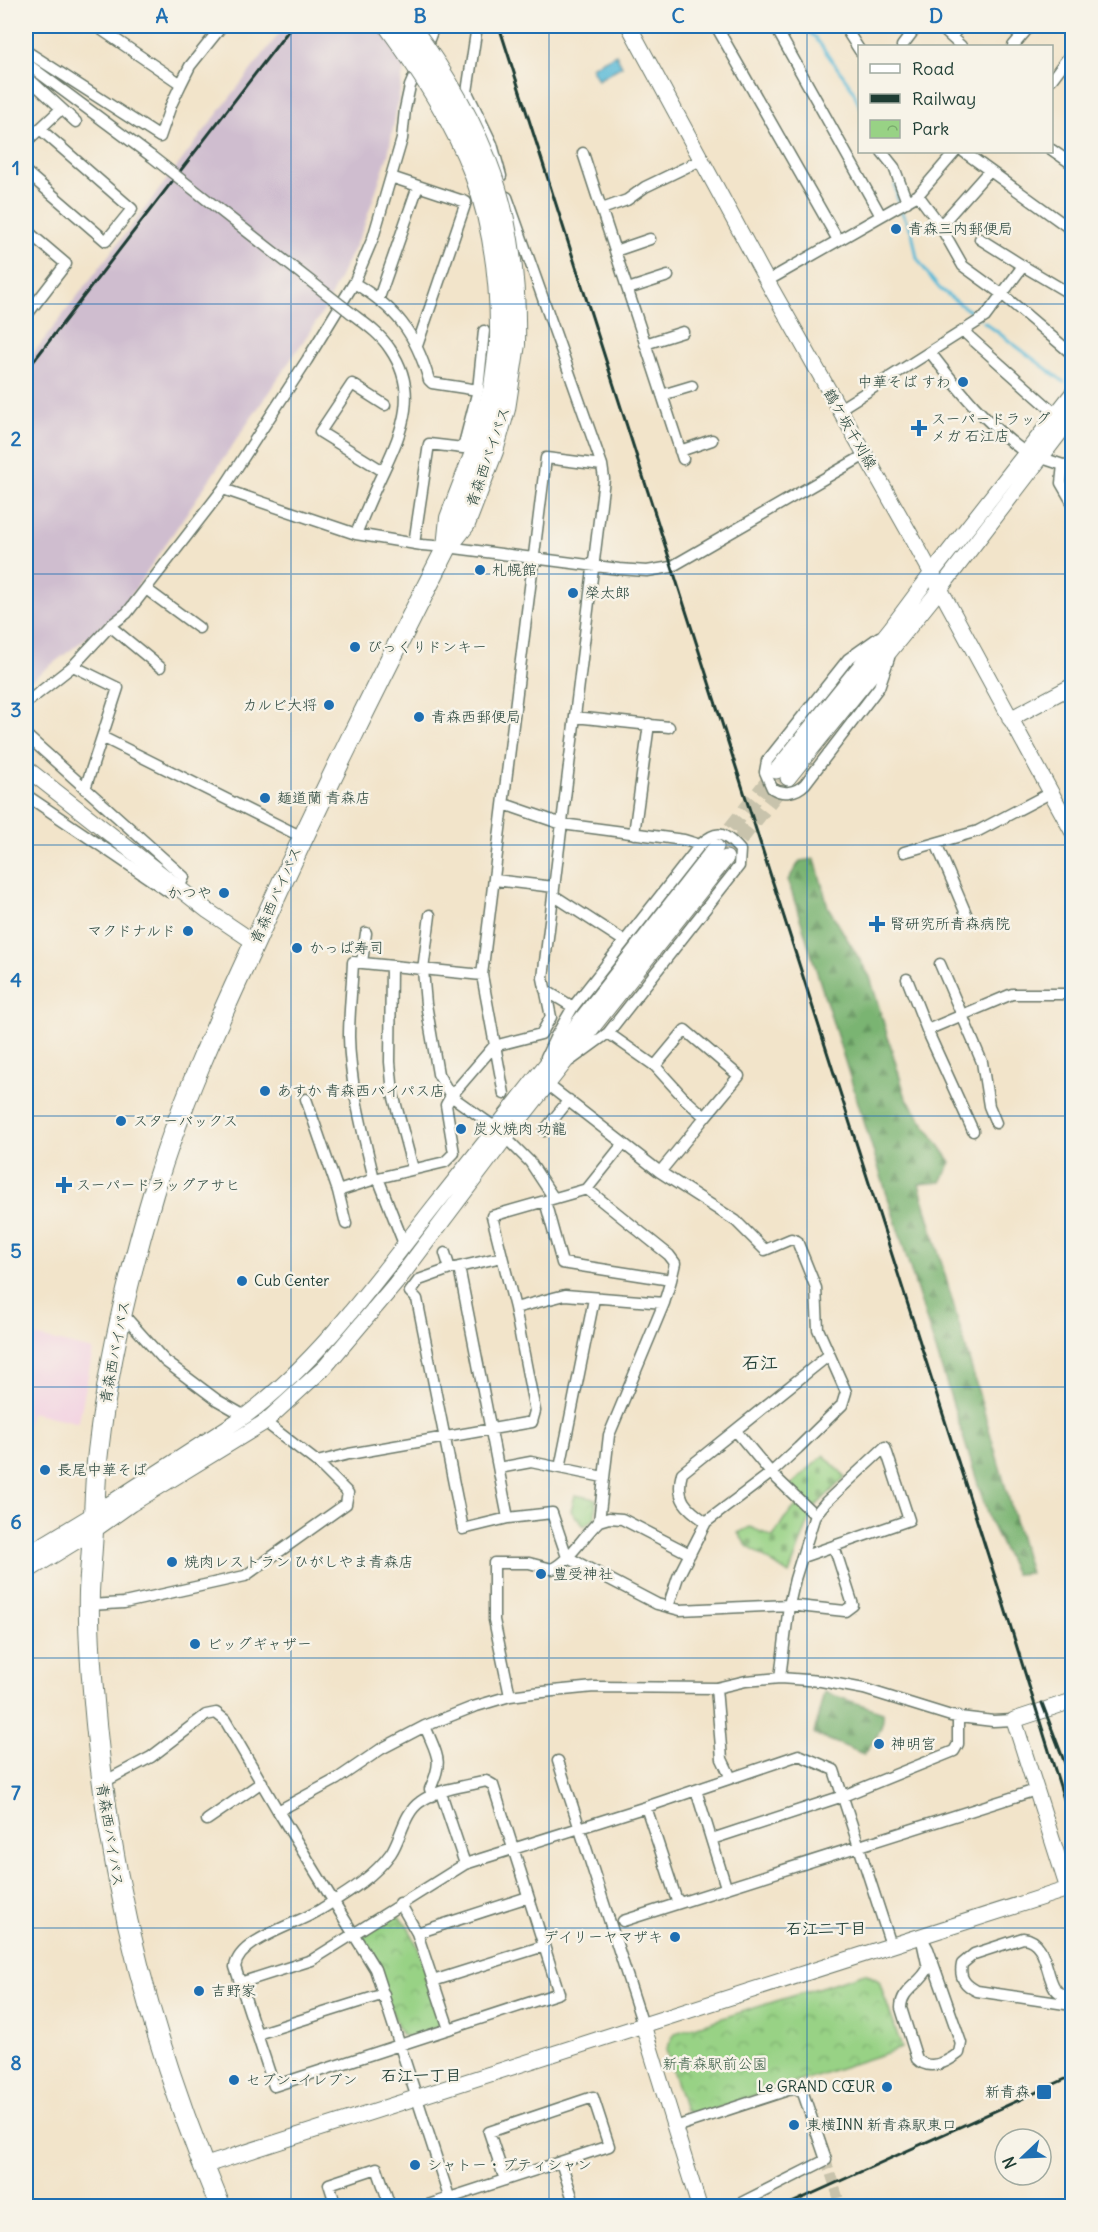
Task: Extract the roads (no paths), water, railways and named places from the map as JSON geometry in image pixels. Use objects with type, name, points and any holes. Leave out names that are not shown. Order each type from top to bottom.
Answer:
[{"type":"highway","name":"青森西バイパス","points":[[220,2206],[171,2081],[141,1982],[120,1898],[101,1783],[89,1605],[98,1454],[122,1313],[154,1191],[175,1131],[226,1002],[302,837],[447,547],[465,524],[493,451],[505,409],[497,261],[478,181],[463,143],[442,104],[389,26]]},
{"type":"highway","name":"青森西バイパス","points":[[409,26],[469,119],[489,166],[502,207],[512,253],[516,301],[500,339]]},
{"type":"street","points":[[96,26],[182,84]]},
{"type":"street","points":[[26,51],[160,137],[171,105],[190,66],[222,26]]},
{"type":"street","points":[[26,703],[73,666],[110,626],[127,613],[146,589],[223,489],[354,283],[374,238],[402,139],[410,86],[434,26]]},
{"type":"street","points":[[338,1191],[445,1162],[454,1153],[446,1105],[451,1096],[494,1046],[541,1034],[551,1017],[543,978],[604,479],[602,465],[506,194],[492,144],[467,92],[477,26]]},
{"type":"street","name":"鶴ケ坂千刈線","points":[[630,26],[767,281],[932,573],[1072,831]]},
{"type":"street","points":[[716,26],[838,240]]},
{"type":"street","points":[[775,26],[881,216]]},
{"type":"street","points":[[844,26],[858,48]]},
{"type":"street","points":[[903,45],[917,26]]},
{"type":"street","points":[[939,26],[961,45]]},
{"type":"street","points":[[951,38],[960,26]]},
{"type":"street","points":[[1014,45],[1030,26]]},
{"type":"street","points":[[1053,78],[1072,52]]},
{"type":"street","points":[[26,63],[151,156],[346,309],[376,333],[390,349],[403,379],[407,405],[404,423],[356,534]]},
{"type":"street","points":[[26,76],[76,122]]},
{"type":"street","points":[[26,142],[61,109]]},
{"type":"street","points":[[26,172],[106,241],[132,209],[40,129]]},
{"type":"street","points":[[1053,151],[1072,164]]},
{"type":"street","points":[[583,153],[681,455],[712,440]]},
{"type":"street","points":[[883,153],[894,167],[902,205]]},
{"type":"street","points":[[767,281],[918,195],[954,153]]},
{"type":"street","points":[[965,153],[1072,231]]},
{"type":"street","points":[[602,209],[627,200],[645,187],[701,160]]},
{"type":"street","points":[[940,226],[989,171]]},
{"type":"street","points":[[391,177],[466,202],[417,346]]},
{"type":"street","points":[[379,298],[418,186]]},
{"type":"street","points":[[918,195],[940,226],[963,266],[1003,295],[1072,354]]},
{"type":"street","points":[[26,230],[66,264],[26,316]]},
{"type":"street","points":[[615,251],[650,239]]},
{"type":"street","points":[[980,239],[1072,295]]},
{"type":"street","points":[[838,410],[982,320],[1023,266]]},
{"type":"street","points":[[628,289],[668,276]]},
{"type":"street","points":[[354,283],[379,298],[401,322],[417,346],[432,383],[477,390]]},
{"type":"street","points":[[26,298],[34,305]]},
{"type":"street","points":[[645,344],[683,332]]},
{"type":"street","points":[[964,332],[1067,422]]},
{"type":"street","points":[[414,544],[429,444],[463,448],[477,390],[500,339]]},
{"type":"street","points":[[930,352],[963,396],[1014,444],[1034,455],[1068,465],[1061,483],[1072,502]]},
{"type":"street","points":[[383,471],[320,432],[352,384],[385,405]]},
{"type":"street","points":[[662,395],[692,386]]},
{"type":"street","points":[[1034,455],[940,589],[892,649],[782,774],[932,573],[1034,455],[1067,422],[1072,394]]},
{"type":"street","points":[[223,489],[356,534],[414,544],[647,571],[671,567],[864,455]]},
{"type":"street","points":[[504,1094],[482,975],[546,458],[602,465]]},
{"type":"street","points":[[146,589],[199,628]]},
{"type":"street","points":[[110,626],[160,667]]},
{"type":"street","points":[[891,628],[848,659],[767,761],[765,772],[772,788],[786,792],[797,790],[805,784],[879,687],[892,649]]},
{"type":"street","points":[[73,666],[118,688],[85,789]]},
{"type":"street","points":[[1010,719],[1072,686]]},
{"type":"street","points":[[575,717],[669,727]]},
{"type":"street","points":[[634,834],[648,724]]},
{"type":"street","points":[[26,735],[184,877],[179,888],[169,892],[26,795]]},
{"type":"street","points":[[102,738],[302,837]]},
{"type":"street","points":[[26,768],[208,911],[254,942]]},
{"type":"street","points":[[904,852],[978,831],[1052,792]]},
{"type":"street","points":[[504,804],[562,824],[684,840],[700,845]]},
{"type":"street","points":[[540,1071],[556,1036],[573,1007],[700,845],[716,833],[722,835],[740,850],[739,866],[608,1033],[563,1067]]},
{"type":"street","points":[[936,843],[967,916]]},
{"type":"street","points":[[26,1555],[94,1523],[131,1504],[266,1422],[325,1367],[396,1282],[501,1133],[540,1071],[721,853],[563,1067],[501,1133],[404,1244],[308,1361],[268,1399],[245,1416],[94,1523],[26,1572]]},
{"type":"street","points":[[495,880],[554,891],[624,941]]},
{"type":"street","points":[[430,915],[423,970],[426,1004],[438,1074],[451,1096],[501,1133],[530,1162],[549,1199],[562,1263],[671,1280]]},
{"type":"street","points":[[362,962],[366,933]]},
{"type":"street","points":[[404,1244],[376,1179],[355,1095],[349,1036],[353,962],[482,975]]},
{"type":"street","points":[[940,964],[982,1062],[990,1106],[996,1124]]},
{"type":"street","points":[[391,966],[390,1062],[392,1083],[398,1117],[413,1169]]},
{"type":"street","points":[[907,979],[927,1030],[974,1131]]},
{"type":"street","points":[[545,990],[573,1007]]},
{"type":"street","points":[[927,1030],[1012,994],[1072,994]]},
{"type":"street","points":[[655,1066],[685,1030],[739,1076],[660,1172]]},
{"type":"street","points":[[608,1033],[655,1066],[705,1117]]},
{"type":"street","points":[[548,1085],[660,1172],[736,1221],[765,1250],[791,1239],[797,1241],[816,1288],[818,1329],[846,1392],[842,1405],[771,1473],[706,1522],[678,1577],[668,1607]]},
{"type":"street","points":[[306,1099],[338,1191],[346,1224]]},
{"type":"street","points":[[544,1131],[569,1100]]},
{"type":"street","points":[[317,1462],[532,1422],[535,1411],[515,1308],[492,1216],[587,1189],[623,1144]]},
{"type":"street","points":[[587,1189],[669,1255],[675,1263],[664,1303],[609,1435],[599,1521]]},
{"type":"street","points":[[445,1253],[454,1268],[492,1429],[508,1518]]},
{"type":"street","points":[[410,1292],[419,1280],[454,1268],[502,1257]]},
{"type":"street","points":[[396,1282],[417,1299],[462,1529],[508,1518],[552,1513],[567,1557],[657,1604],[680,1610],[789,1605],[845,1611],[853,1605],[834,1546]]},
{"type":"street","points":[[515,1308],[565,1295],[664,1303]]},
{"type":"street","points":[[560,1468],[594,1299]]},
{"type":"street","points":[[122,1313],[165,1361],[217,1400],[245,1416]]},
{"type":"street","points":[[706,1522],[686,1508],[680,1494],[682,1473],[829,1355]]},
{"type":"street","points":[[89,1605],[124,1603],[245,1576],[346,1504],[348,1493],[317,1462],[266,1422]]},
{"type":"street","points":[[736,1431],[771,1473],[815,1515]]},
{"type":"street","points":[[780,1678],[789,1605],[802,1557],[815,1515],[885,1447],[909,1520],[802,1557]]},
{"type":"street","points":[[499,1468],[531,1462],[603,1477]]},
{"type":"street","points":[[510,1696],[494,1620],[494,1563],[529,1563],[552,1569],[561,1564],[599,1521],[609,1518],[622,1519],[690,1554]]},
{"type":"street","points":[[278,1811],[337,1779],[381,1749],[424,1726],[473,1707],[510,1696],[594,1687],[716,1688],[746,1681],[780,1678],[821,1681],[864,1689],[957,1716],[993,1722],[1014,1720],[1072,1701]]},
{"type":"street","points":[[716,1688],[722,1759],[730,1778]]},
{"type":"street","points":[[101,1783],[151,1757],[206,1715],[216,1713],[225,1720],[375,1969],[451,2203]]},
{"type":"street","points":[[712,1839],[843,1796],[954,1751],[958,1744],[957,1716]]},
{"type":"street","points":[[203,2166],[891,1945],[1070,1896],[1014,1720]]},
{"type":"street","points":[[424,1726],[438,1757],[439,1770],[430,1789],[437,1794],[465,1864]]},
{"type":"street","points":[[240,1983],[312,1960],[465,1864],[646,1807],[799,1755],[834,1770],[891,1945]]},
{"type":"street","points":[[558,1761],[699,2206]]},
{"type":"street","points":[[486,1780],[493,1785],[559,1994],[274,2086],[235,1967],[236,1960],[256,1940],[310,1917],[355,1888],[392,1852],[419,1802],[437,1794],[486,1780]]},
{"type":"street","points":[[207,1820],[261,1782]]},
{"type":"street","points":[[696,1790],[726,1887]]},
{"type":"street","points":[[623,1921],[1036,1790]]},
{"type":"street","points":[[646,1807],[676,1898],[680,1902]]},
{"type":"street","points":[[417,1933],[528,1897]]},
{"type":"street","points":[[400,1904],[417,1933],[449,2029]]},
{"type":"street","points":[[921,1936],[928,1949],[962,2043],[959,2054],[931,2066],[922,2064],[917,2059],[900,2008],[905,1992],[923,1977],[928,1968],[921,1936]]},
{"type":"street","points":[[1072,1994],[1066,1996],[1053,1987],[1039,1945],[1028,1938],[974,1954],[962,1964],[960,1972],[964,1982],[977,1991],[1072,2006]]},
{"type":"street","points":[[434,1981],[544,1946]]},
{"type":"street","points":[[257,2034],[384,1994]]},
{"type":"street","points":[[675,2127],[788,2090],[803,2093],[826,2160],[735,2206]]},
{"type":"street","points":[[424,2206],[451,2203],[505,2180],[609,2146],[593,2097],[489,2132],[505,2180]]},
{"type":"street","points":[[561,2162],[575,2206]]},
{"type":"street","points":[[336,2206],[329,2184],[377,2168],[390,2206]]},
{"type":"water","points":[[616,54],[622,66],[598,80],[591,67]]},
{"type":"waterway","points":[[800,26],[815,37],[852,88],[858,102]]},
{"type":"waterway","points":[[876,153],[892,173]]},
{"type":"waterway","points":[[895,185],[898,202]]},
{"type":"waterway","points":[[900,209],[912,232],[917,258],[930,277],[940,289],[979,318]]},
{"type":"waterway","points":[[984,322],[1064,382]]},
{"type":"tunnel","points":[[716,847],[776,771]]},
{"type":"tunnel","points":[[726,858],[788,778]]},
{"type":"tunnel","points":[[826,2160],[841,2206]]},
{"type":"railway","points":[[26,371],[292,26]]},
{"type":"railway","points":[[499,26],[1003,1602],[1072,1825]]},
{"type":"railway","points":[[1042,1703],[1072,1782]]},
{"type":"railway","points":[[785,2206],[1072,2076]]},
{"type":"place","name":"青森三内郵便局","points":[[896,229]]},
{"type":"place","name":"中華そば すわ","points":[[963,382]]},
{"type":"place","name":"スーパードラッグ メガ 石江店","points":[[919,428]]},
{"type":"place","name":"札幌館","points":[[480,570]]},
{"type":"place","name":"榮太郎","points":[[573,593]]},
{"type":"place","name":"びっくりドンキー","points":[[355,647]]},
{"type":"place","name":"カルビ大将","points":[[329,705]]},
{"type":"place","name":"青森西郵便局","points":[[419,717]]},
{"type":"place","name":"麺道蘭 青森店","points":[[265,798]]},
{"type":"place","name":"かつや","points":[[224,893]]},
{"type":"place","name":"腎研究所青森病院","points":[[877,924]]},
{"type":"place","name":"マクドナルド","points":[[188,931]]},
{"type":"place","name":"かっぱ寿司","points":[[297,948]]},
{"type":"place","name":"あすか 青森西バイパス店","points":[[265,1091]]},
{"type":"place","name":"スターバックス","points":[[121,1121]]},
{"type":"place","name":"炭火焼肉 功龍","points":[[461,1129]]},
{"type":"place","name":"スーパードラッグアサヒ","points":[[64,1185]]},
{"type":"place","name":"Cub Center","points":[[242,1281]]},
{"type":"place","name":"長尾中華そば","points":[[45,1470]]},
{"type":"place","name":"焼肉レストラン ひがしやま青森店","points":[[172,1562]]},
{"type":"place","name":"豊受神社","points":[[541,1574]]},
{"type":"place","name":"ビッグギャザー","points":[[195,1644]]},
{"type":"place","name":"神明宮","points":[[879,1744]]},
{"type":"place","name":"デイリーヤマザキ","points":[[675,1937]]},
{"type":"place","name":"吉野家","points":[[199,1991]]},
{"type":"place","name":"セブン-イレブン","points":[[234,2080]]},
{"type":"place","name":"Le GRAND CŒUR","points":[[887,2087]]},
{"type":"place","name":"新青森","points":[[1044,2092]]},
{"type":"place","name":"東横INN 新青森駅東口","points":[[794,2125]]},
{"type":"place","name":"シャトー・プティシャン","points":[[415,2165]]},
{"type":"district","name":"石江","points":[[760,1363]]},
{"type":"district","name":"石江二丁目","points":[[826,1928]]},
{"type":"district","name":"石江一丁目","points":[[421,2075]]},
{"type":"park label","name":"新青森駅前公園","points":[[715,2064]]}]
